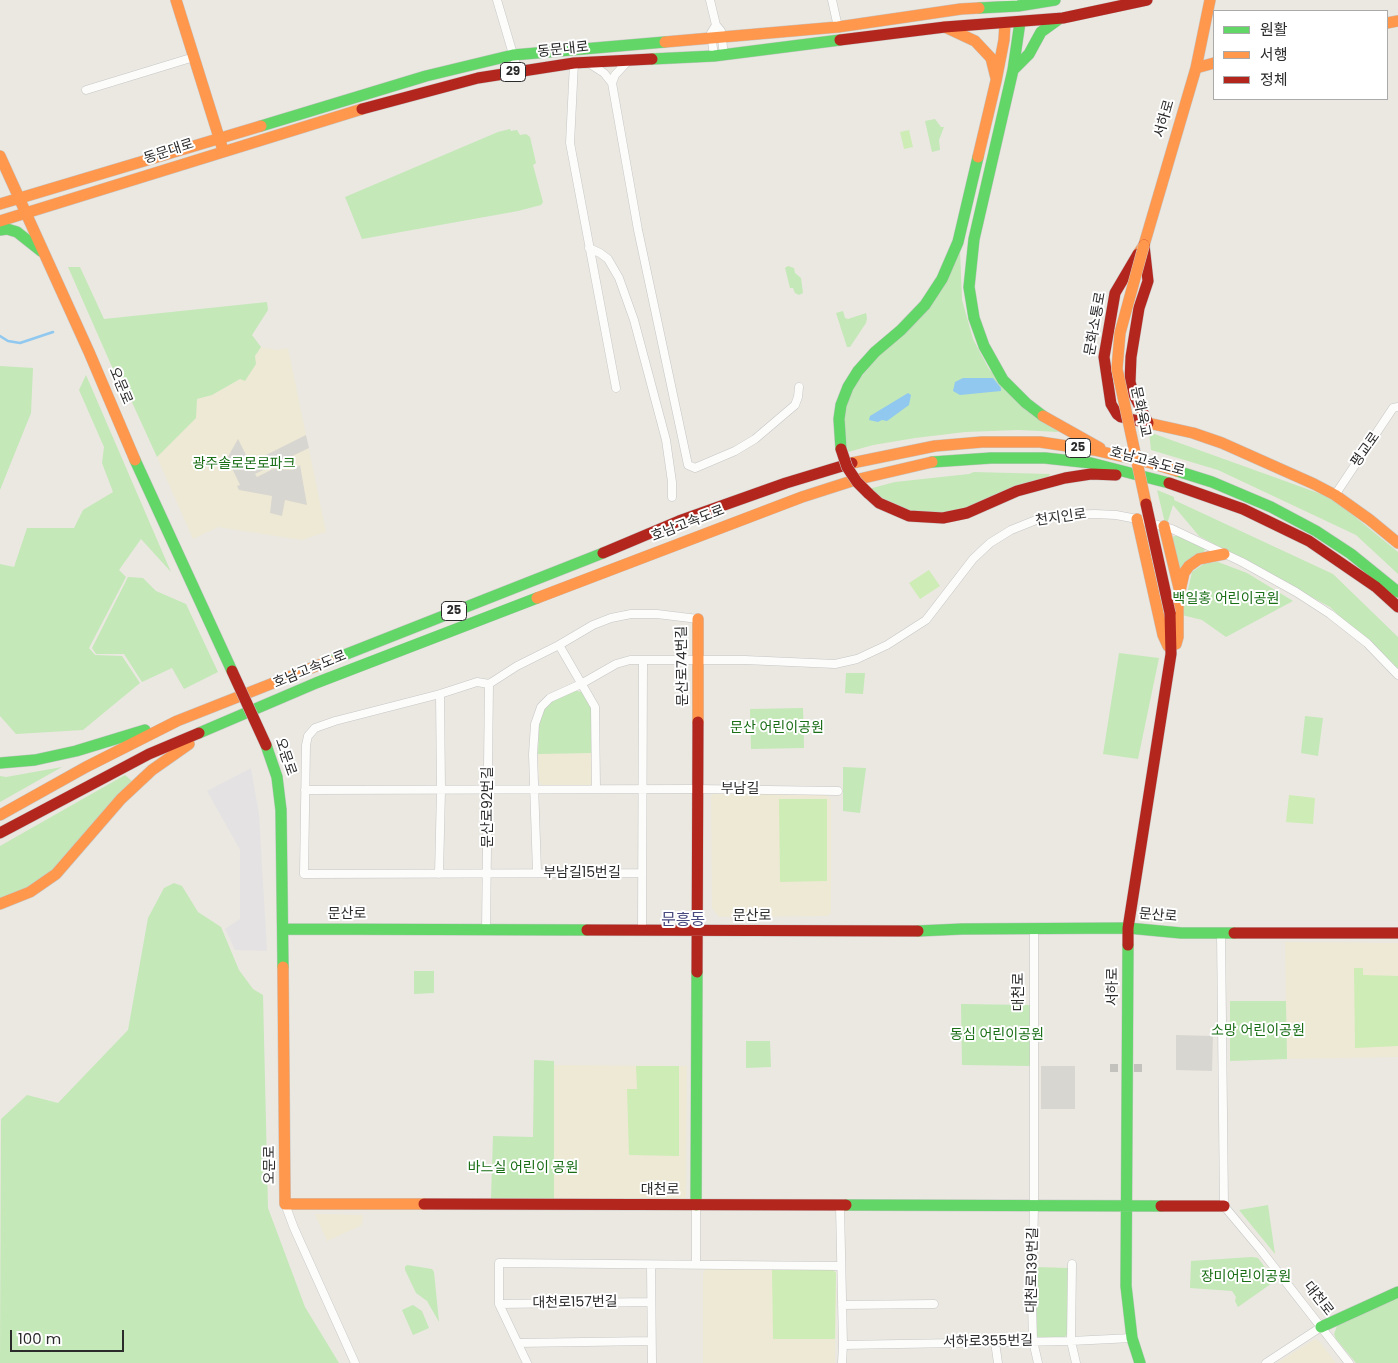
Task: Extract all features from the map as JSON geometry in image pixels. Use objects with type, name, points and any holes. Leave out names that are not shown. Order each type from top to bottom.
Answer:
[{"type":"main road","points":[[176,0],[224,151]]},
{"type":"main road","points":[[961,9],[972,0]]},
{"type":"main road","name":"동문대로","points":[[0,204],[426,76],[514,55],[838,27],[1003,3],[1047,0]]},
{"type":"main road","name":"동문대로","points":[[0,221],[440,86],[518,71],[574,63],[719,56],[945,27],[1063,18],[1147,0]]},
{"type":"main road","name":"서하로","points":[[1144,246],[1196,68],[1210,0]]},
{"type":"main road","points":[[1003,3],[1004,40],[958,242],[942,279],[925,305],[901,330],[875,352],[858,371],[848,387],[841,405],[839,419],[841,449],[847,467],[857,482],[879,503],[909,516],[926,518],[943,518],[966,513],[1016,491],[1066,478],[1091,474],[1117,475],[1162,485],[1221,507],[1277,532],[1325,559],[1340,561]]},
{"type":"main road","points":[[1017,3],[1020,22],[1013,70],[974,239],[969,287],[974,318],[984,346],[1003,380],[1026,403],[1048,419],[1112,454]]},
{"type":"main road","points":[[1013,70],[1029,54],[1041,32],[1063,18]]},
{"type":"main road","points":[[945,27],[975,41],[983,49],[991,58],[996,81]]},
{"type":"main road","points":[[1196,68],[1213,63]]},
{"type":"main road","points":[[305,126],[304,120],[328,111],[335,103]]},
{"type":"main road","name":"오문로","points":[[0,156],[266,746],[277,777],[280,800],[283,929],[285,1204]]},
{"type":"main road","points":[[0,230],[7,229],[16,232],[42,252]]},
{"type":"main road","points":[[1144,246],[1148,281],[1138,318],[1131,357],[1130,382],[1133,393],[1148,423]]},
{"type":"main road","name":"문화소통로","points":[[1144,246],[1115,293],[1107,333],[1104,357],[1108,393],[1111,404],[1117,414],[1122,417],[1193,433],[1314,484],[1335,495],[1398,543]]},
{"type":"main road","name":"문화육교","points":[[1144,246],[1120,333],[1117,369],[1119,386],[1170,613]]},
{"type":"main road","name":"호남고속도로","points":[[0,815],[86,767],[177,721],[680,521],[786,483],[857,461],[935,446],[982,442],[1040,442],[1112,454],[1151,463],[1212,482],[1271,507],[1316,531],[1351,554],[1398,592]]},
{"type":"main road","name":"호남고속도로","points":[[0,833],[149,754],[316,682],[760,512],[855,480],[931,462],[991,458],[1045,458],[1091,463],[1178,485],[1243,509],[1309,541],[1376,587],[1398,607]]},
{"type":"main road","points":[[1137,519],[1163,635],[1171,654]]},
{"type":"main road","points":[[1164,526],[1180,590]]},
{"type":"main road","points":[[1171,654],[1178,637],[1180,590],[1184,574],[1189,566],[1199,559],[1224,554]]},
{"type":"main road","name":"서하로","points":[[1140,1363],[1132,1338],[1126,1286],[1128,928],[1171,654],[1170,613]]},
{"type":"main road","name":"문산로74번길","points":[[696,1205],[698,620]]},
{"type":"main road","points":[[0,904],[30,892],[56,874],[121,799],[152,770],[176,752],[230,718]]},
{"type":"main road","points":[[0,763],[35,760],[76,751],[177,721]]},
{"type":"main road","name":"문산로","points":[[283,929],[892,932],[1034,928],[1128,928],[1181,933],[1398,933]]},
{"type":"main road","name":"대천로","points":[[285,1204],[1224,1206]]},
{"type":"main road","points":[[1321,1327],[1398,1292]]},
{"type":"street","points":[[497,0],[518,71]]},
{"type":"street","points":[[710,0],[716,25],[721,31],[717,38],[719,56]]},
{"type":"street","points":[[832,0],[838,27]]},
{"type":"street","points":[[86,90],[194,56]]},
{"type":"street","points":[[612,83],[615,75],[629,60]]},
{"type":"street","points":[[588,62],[604,73],[612,83],[638,230],[688,465],[695,468],[735,451],[755,439],[795,405],[799,387]]},
{"type":"street","points":[[574,63],[570,143],[616,388]]},
{"type":"street","points":[[589,248],[600,253],[608,260],[619,278],[634,320],[666,440],[672,482],[672,497]]},
{"type":"street","name":"평교로","points":[[1335,495],[1393,408],[1398,407]]},
{"type":"street","name":"천지인로","points":[[535,790],[533,754],[538,714],[544,702],[550,698],[581,684],[616,664],[630,660],[745,660],[835,664],[858,659],[887,645],[926,620],[973,559],[990,543],[1011,530],[1041,518],[1063,515],[1095,514],[1137,519],[1164,526],[1242,562],[1289,588],[1330,614],[1367,643],[1398,675]]},
{"type":"street","name":"문산로74번길","points":[[304,874],[306,746],[308,736],[315,728],[477,682],[489,684],[517,666],[580,632],[611,618],[631,614],[657,614],[698,620]]},
{"type":"street","points":[[559,645],[595,707],[596,788]]},
{"type":"street","points":[[642,930],[643,661]]},
{"type":"street","name":"문산로92번길","points":[[486,930],[489,684]]},
{"type":"street","points":[[439,874],[441,790],[440,694]]},
{"type":"street","name":"부남길","points":[[305,790],[535,790],[596,788],[838,791]]},
{"type":"street","points":[[535,790],[537,872]]},
{"type":"street","name":"부남길15번길","points":[[304,874],[642,873]]},
{"type":"street","name":"대천로","points":[[1034,928],[1034,1206]]},
{"type":"street","points":[[1221,933],[1224,1206]]},
{"type":"street","name":"오문로","points":[[285,1204],[355,1363]]},
{"type":"street","points":[[696,1205],[696,1263]]},
{"type":"street","points":[[840,1206],[844,1344],[842,1363]]},
{"type":"street","name":"대천로139번길","points":[[1034,1206],[1032,1303],[1033,1341],[1038,1363]]},
{"type":"street","name":"대천로","points":[[1224,1206],[1349,1363]]},
{"type":"street","points":[[527,1363],[499,1304],[499,1263],[651,1265],[696,1263],[841,1266]]},
{"type":"street","points":[[1072,1264],[1071,1341],[1076,1363]]},
{"type":"street","points":[[651,1265],[652,1363]]},
{"type":"street","name":"대천로157번길","points":[[499,1304],[651,1302]]},
{"type":"street","points":[[842,1305],[934,1304]]},
{"type":"street","points":[[1266,1363],[1321,1327]]},
{"type":"street","name":"서하로355번길","points":[[844,1344],[1071,1341],[1132,1338]]},
{"type":"street","points":[[518,1343],[651,1341]]},
{"type":"street","points":[[995,1342],[998,1363]]},
{"type":"shaded area","name":"광주솔로몬로파크","points":[[261,347],[277,350],[288,348],[326,532],[302,540],[218,527],[193,539],[157,457],[196,418],[196,399],[212,395],[240,379]]},
{"type":"shaded area","points":[[306,435],[309,448],[255,474],[257,477],[273,469],[293,470],[300,465],[307,505],[285,500],[282,516],[270,513],[272,496],[239,490],[237,486],[240,485],[230,464],[227,465],[225,462],[238,439],[250,463]]},
{"type":"shaded area","points":[[593,753],[593,782],[589,786],[543,786],[539,781],[538,754]]},
{"type":"shaded area","points":[[251,768],[259,814],[267,951],[235,950],[225,929],[240,919],[240,850],[207,791]]},
{"type":"shaded area","points":[[713,793],[826,794],[831,800],[831,913],[827,916],[719,917],[712,908],[711,797]]},
{"type":"shaded area","points":[[1285,942],[1398,943],[1398,1057],[1287,1059]]},
{"type":"shaded area","points":[[1176,1035],[1213,1036],[1212,1071],[1176,1070]]},
{"type":"shaded area","points":[[554,1065],[687,1066],[686,1199],[554,1198]]},
{"type":"shaded area","points":[[1041,1066],[1075,1066],[1075,1109],[1041,1109]]},
{"type":"shaded area","points":[[315,1214],[363,1215],[362,1225],[327,1241]]},
{"type":"shaded area","points":[[707,1266],[832,1269],[836,1273],[835,1363],[703,1363],[703,1273]]},
{"type":"shaded area","points":[[1315,1339],[1320,1342],[1336,1363],[1277,1363]]},
{"type":"green space","points":[[935,119],[941,127],[944,127],[939,140],[940,150],[932,152],[925,121]]},
{"type":"green space","points":[[510,129],[511,131],[517,130],[520,135],[526,134],[530,137],[536,163],[533,165],[543,202],[541,205],[518,211],[362,239],[345,197],[498,132]]},
{"type":"green space","points":[[909,130],[913,147],[904,149],[900,132]]},
{"type":"green space","points":[[960,250],[962,300],[973,339],[989,369],[1020,404],[1059,432],[1018,430],[965,432],[873,445],[848,452],[843,428],[848,394]]},
{"type":"green space","points":[[788,266],[794,268],[795,273],[801,278],[803,293],[799,295],[795,293],[793,288],[790,288],[785,268]]},
{"type":"green space","points":[[68,267],[80,267],[104,319],[267,302],[268,310],[252,335],[261,347],[255,356],[256,364],[245,381],[240,379],[212,395],[197,399],[196,418],[157,457],[131,400],[120,385]]},
{"type":"green space","points":[[843,311],[845,318],[848,319],[866,313],[867,318],[866,323],[850,347],[847,347],[836,313]]},
{"type":"green space","points":[[0,366],[33,368],[31,413],[0,490]]},
{"type":"green space","points":[[86,375],[171,572],[141,539],[119,570],[126,577],[89,648],[95,655],[122,656],[140,683],[83,730],[16,734],[0,716],[0,564],[14,567],[27,528],[74,528],[83,510],[113,492],[102,463],[104,447],[79,390]]},
{"type":"green space","points":[[1149,432],[1332,498],[1398,552],[1398,574],[1356,535],[1218,470],[1151,450]]},
{"type":"green space","points":[[974,472],[1050,474],[1048,477],[987,505],[926,518],[865,490],[895,482]]},
{"type":"green space","points":[[1157,490],[1174,497],[1174,500],[1333,574],[1398,637],[1398,673],[1330,607],[1199,536],[1173,505],[1166,527]]},
{"type":"green space","points":[[1178,535],[1205,549],[1203,554],[1181,574],[1172,537]]},
{"type":"green space","name":"백일홍 어린이공원","points":[[1218,562],[1247,573],[1293,601],[1226,637],[1202,620],[1182,615],[1192,572],[1205,563]]},
{"type":"green space","points":[[929,570],[940,586],[920,599],[909,583]]},
{"type":"green space","points":[[128,577],[143,578],[156,591],[186,604],[218,672],[184,689],[172,668],[142,682],[124,654],[96,654],[92,648]]},
{"type":"green space","points":[[1119,653],[1159,658],[1138,759],[1103,754]]},
{"type":"green space","points":[[846,673],[865,673],[863,694],[845,693]]},
{"type":"green space","points":[[572,690],[582,692],[592,706],[593,753],[538,754],[539,724],[544,707],[554,699]]},
{"type":"green space","name":"문산 어린이공원","points":[[803,708],[804,748],[751,749],[750,709]]},
{"type":"green space","points":[[1305,716],[1323,718],[1318,756],[1301,753]]},
{"type":"green space","points":[[62,767],[0,802],[0,776],[6,777]]},
{"type":"green space","points":[[843,767],[866,768],[860,813],[843,811]]},
{"type":"green space","points":[[125,775],[132,781],[74,851],[38,882],[0,902],[0,846]]},
{"type":"green space","points":[[1289,795],[1315,798],[1313,824],[1286,822]]},
{"type":"green space","points":[[779,799],[827,799],[827,881],[780,882]]},
{"type":"green space","points":[[174,883],[182,886],[198,912],[221,927],[239,970],[253,989],[263,995],[268,1208],[305,1307],[339,1363],[0,1363],[1,1119],[27,1095],[58,1103],[128,1030],[148,918],[164,888]]},
{"type":"green space","points":[[1354,968],[1363,968],[1363,975],[1398,976],[1398,1046],[1355,1048]]},
{"type":"green space","points":[[414,971],[434,971],[434,993],[414,994]]},
{"type":"green space","name":"소망 어린이공원","points":[[1230,1001],[1286,1001],[1287,1059],[1230,1061]]},
{"type":"green space","name":"동심 어린이공원","points":[[961,1004],[1033,1005],[1033,1066],[962,1065]]},
{"type":"green space","points":[[746,1041],[770,1041],[771,1067],[746,1068]]},
{"type":"green space","name":"바느실 어린이 공원","points":[[534,1060],[554,1061],[554,1199],[491,1199],[493,1136],[533,1137]]},
{"type":"green space","points":[[636,1066],[679,1066],[679,1156],[629,1155],[627,1089],[637,1089]]},
{"type":"green space","points":[[1268,1205],[1275,1254],[1239,1210]]},
{"type":"green space","name":"장미어린이공원","points":[[1258,1258],[1275,1281],[1238,1307],[1235,1301],[1236,1297],[1232,1291],[1190,1288],[1191,1261]]},
{"type":"green space","points":[[407,1265],[432,1269],[434,1272],[439,1322],[427,1301],[416,1293],[405,1270]]},
{"type":"green space","points":[[1036,1267],[1068,1268],[1069,1332],[1065,1337],[1040,1339],[1036,1335]]},
{"type":"green space","points":[[772,1268],[832,1269],[836,1273],[835,1339],[773,1339]]},
{"type":"green space","points":[[1398,1298],[1398,1363],[1356,1363],[1336,1339],[1334,1334],[1337,1326]]},
{"type":"green space","points":[[413,1305],[422,1311],[429,1328],[413,1335],[402,1310]]},
{"type":"water","points":[[963,378],[993,378],[1001,388],[1001,391],[960,395],[953,391],[955,382]]},
{"type":"water","points":[[908,393],[911,395],[909,405],[887,421],[869,420],[870,416]]},
{"type":"waterway","points":[[0,336],[8,341],[20,343],[53,332]]},
{"type":"tunnel","points":[[1110,1068],[1144,1068]]},
{"type":"traffic: fast","points":[[979,8],[1018,6],[1055,0]]},
{"type":"traffic: fast","points":[[1013,70],[1029,54],[1041,32],[1059,19]]},
{"type":"traffic: fast","points":[[1020,22],[1013,70],[974,239],[969,287],[974,318],[984,346],[1003,380],[1026,403],[1043,416]]},
{"type":"traffic: fast","points":[[652,59],[714,56],[840,40]]},
{"type":"traffic: fast","points":[[261,126],[426,76],[513,55],[665,42]]},
{"type":"traffic: fast","points":[[841,449],[839,419],[841,405],[848,387],[858,371],[875,352],[901,330],[925,305],[942,279],[958,242],[978,157]]},
{"type":"traffic: fast","points":[[0,230],[7,229],[17,232],[41,251]]},
{"type":"traffic: fast","points":[[932,462],[991,458],[1045,458],[1091,463],[1169,483]]},
{"type":"traffic: fast","points":[[135,460],[232,671]]},
{"type":"traffic: fast","points":[[1177,471],[1212,482],[1271,507],[1316,531],[1351,554],[1398,592]]},
{"type":"traffic: fast","points":[[329,661],[603,553]]},
{"type":"traffic: fast","points":[[199,733],[316,683],[537,598]]},
{"type":"traffic: fast","points":[[0,763],[35,760],[76,751],[145,730]]},
{"type":"traffic: fast","points":[[266,745],[277,777],[281,810],[283,967]]},
{"type":"traffic: fast","points":[[918,931],[1128,928],[1181,933],[1234,933]]},
{"type":"traffic: fast","points":[[283,929],[587,930]]},
{"type":"traffic: fast","points":[[1128,945],[1126,1286],[1132,1338],[1140,1363]]},
{"type":"traffic: fast","points":[[696,1205],[697,972]]},
{"type":"traffic: fast","points":[[846,1205],[1161,1206]]},
{"type":"traffic: fast","points":[[1321,1327],[1398,1292]]},
{"type":"traffic: slow","points":[[176,0],[222,147]]},
{"type":"traffic: slow","points":[[1138,254],[1144,245],[1196,68],[1210,0]]},
{"type":"traffic: slow","points":[[665,42],[838,27],[979,8]]},
{"type":"traffic: slow","points":[[1388,23],[1398,21]]},
{"type":"traffic: slow","points":[[978,157],[996,81],[1004,40],[1005,23]]},
{"type":"traffic: slow","points":[[945,27],[975,41],[991,58],[996,78]]},
{"type":"traffic: slow","points":[[1196,68],[1213,63]]},
{"type":"traffic: slow","points":[[0,221],[362,109]]},
{"type":"traffic: slow","points":[[0,204],[261,126]]},
{"type":"traffic: slow","points":[[0,156],[89,352],[135,460]]},
{"type":"traffic: slow","points":[[1144,245],[1120,333],[1117,369],[1146,504]]},
{"type":"traffic: slow","points":[[1043,416],[1100,448]]},
{"type":"traffic: slow","points":[[1148,423],[1193,433],[1222,443],[1314,484],[1335,495],[1398,543]]},
{"type":"traffic: slow","points":[[852,463],[935,446],[982,442],[1040,442],[1094,450],[1177,471]]},
{"type":"traffic: slow","points":[[537,598],[802,497],[855,480],[932,462]]},
{"type":"traffic: slow","points":[[1137,519],[1163,635],[1168,646]]},
{"type":"traffic: slow","points":[[1164,526],[1179,588]]},
{"type":"traffic: slow","points":[[1176,644],[1178,637],[1178,600],[1184,573],[1189,566],[1199,559],[1224,554]]},
{"type":"traffic: slow","points":[[698,619],[698,722]]},
{"type":"traffic: slow","points":[[0,815],[86,767],[177,721],[329,661]]},
{"type":"traffic: slow","points":[[0,904],[30,892],[56,874],[121,799],[152,770],[189,744]]},
{"type":"traffic: slow","points":[[283,967],[285,1204],[424,1204]]},
{"type":"traffic: jam","points":[[840,40],[945,27],[1063,18],[1147,0]]},
{"type":"traffic: jam","points":[[362,109],[478,78],[574,63],[652,59]]},
{"type":"traffic: jam","points":[[1138,254],[1115,293],[1104,357],[1111,404],[1117,414],[1121,417],[1148,423],[1133,393],[1130,382],[1131,357],[1139,308],[1148,281],[1144,245]]},
{"type":"traffic: jam","points":[[841,449],[847,467],[857,482],[868,493]]},
{"type":"traffic: jam","points":[[603,553],[679,521],[786,483],[852,463]]},
{"type":"traffic: jam","points":[[868,493],[879,503],[909,516],[943,518],[967,513],[1017,491],[1065,478],[1091,474],[1116,475]]},
{"type":"traffic: jam","points":[[1169,483],[1243,509],[1309,541],[1376,587],[1398,607]]},
{"type":"traffic: jam","points":[[1146,504],[1170,613]]},
{"type":"traffic: jam","points":[[1128,945],[1128,928],[1171,654],[1170,613]]},
{"type":"traffic: jam","points":[[232,671],[266,745]]},
{"type":"traffic: jam","points":[[697,972],[698,722]]},
{"type":"traffic: jam","points":[[0,833],[149,754],[199,733]]},
{"type":"traffic: jam","points":[[587,930],[918,931]]},
{"type":"traffic: jam","points":[[1234,933],[1398,933]]},
{"type":"traffic: jam","points":[[424,1204],[846,1205]]},
{"type":"traffic: jam","points":[[1161,1206],[1224,1206]]},
{"type":"district","name":"문흥동","points":[[683,921]]}]
